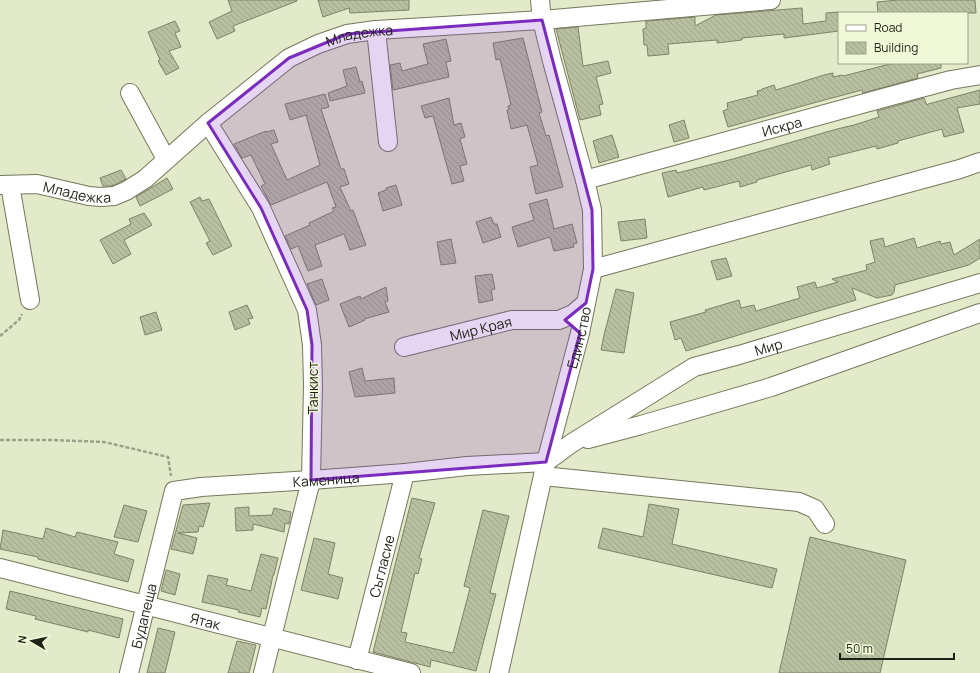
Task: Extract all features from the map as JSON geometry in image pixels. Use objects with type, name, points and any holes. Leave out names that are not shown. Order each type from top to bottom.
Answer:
[{"type":"street","name":"Единство","points":[[499,673],[544,469],[580,334],[593,268],[592,210],[542,20],[540,0]]},
{"type":"street","name":"Младежка","points":[[5,185],[37,184],[89,196],[102,197],[114,196],[126,191],[145,179],[208,123],[289,58],[318,44],[347,34],[376,30],[542,20],[771,0]]},
{"type":"street","points":[[376,30],[388,142]]},
{"type":"street","name":"Искра","points":[[585,180],[887,97],[951,80],[980,75]]},
{"type":"street","points":[[130,93],[166,159]]},
{"type":"street","name":"Танкист","points":[[208,123],[261,208],[307,310],[312,345],[311,480],[263,673]]},
{"type":"street","points":[[593,268],[960,169],[980,162]]},
{"type":"street","points":[[5,185],[30,300]]},
{"type":"street","name":"Мир","points":[[544,469],[572,443],[694,367],[747,353],[980,283]]},
{"type":"street","name":"Мир Края","points":[[404,347],[512,320],[559,320],[573,314],[586,303]]},
{"type":"street","name":"Мир","points":[[572,443],[641,425],[771,387],[980,313]]},
{"type":"street","points":[[559,320],[570,325],[580,334]]},
{"type":"street","name":"Каменица","points":[[174,491],[201,487],[311,480],[467,466],[544,469],[799,502],[816,509],[825,524]]},
{"type":"street","name":"Съгласие","points":[[357,660],[405,472]]},
{"type":"street","name":"Будапеща","points":[[129,673],[174,491]]},
{"type":"street","name":"Ятак","points":[[0,568],[411,673]]},
{"type":"path","points":[[0,336],[19,320],[30,300]]},
{"type":"path","points":[[0,440],[104,442],[168,457],[174,491]]},
{"type":"highlighted area","points":[[542,20],[592,210],[593,269],[586,303],[565,320],[580,333],[546,462],[311,480],[312,345],[307,310],[261,208],[208,123],[289,58],[347,34]]},
{"type":"building","points":[[228,0],[297,1],[233,26],[235,31],[217,39],[209,22],[232,11]]},
{"type":"building","points":[[318,0],[409,0],[409,10],[350,13],[349,8],[323,17]]},
{"type":"building","points":[[898,0],[975,0],[976,13],[878,12],[877,2]]},
{"type":"building","points":[[802,8],[803,24],[826,21],[826,13],[838,12],[838,31],[784,38],[784,34],[742,38],[742,40],[717,43],[717,40],[668,44],[669,54],[648,56],[647,45],[644,45],[643,29],[646,28],[646,21],[695,17],[695,26],[716,15]]},
{"type":"building","points":[[175,21],[180,31],[175,33],[181,47],[169,51],[179,68],[166,75],[158,61],[160,60],[148,32]]},
{"type":"building","points":[[578,27],[583,66],[608,61],[611,73],[596,77],[603,104],[599,105],[601,115],[580,120],[556,29]]},
{"type":"building","points":[[523,38],[542,112],[539,113],[546,136],[549,135],[563,187],[536,194],[530,167],[538,165],[527,125],[511,129],[507,110],[509,110],[508,106],[511,105],[500,59],[496,60],[493,43]]},
{"type":"building","points":[[446,39],[451,61],[446,62],[449,77],[393,90],[390,65],[400,63],[402,71],[428,64],[423,44]]},
{"type":"building","points":[[890,64],[941,64],[941,68],[917,74],[918,78],[863,93],[862,90],[728,127],[723,111],[728,109],[727,103],[758,95],[757,91],[774,85],[776,90],[833,73],[833,77],[843,76]]},
{"type":"building","points":[[356,67],[365,93],[330,101],[328,93],[347,86],[343,70]]},
{"type":"building","points":[[980,90],[980,104],[957,108],[964,132],[944,137],[942,129],[898,141],[898,143],[877,149],[876,146],[828,158],[830,164],[812,170],[811,165],[757,180],[757,182],[740,187],[739,181],[704,190],[703,187],[668,197],[662,173],[676,170],[677,173],[733,159],[854,125],[879,117],[877,111],[924,98],[927,105]]},
{"type":"building","points":[[325,94],[329,107],[321,109],[341,169],[344,169],[349,184],[340,187],[351,211],[353,210],[366,245],[350,250],[344,234],[315,245],[322,266],[308,271],[298,246],[291,249],[285,236],[310,225],[309,223],[334,211],[332,208],[336,207],[327,182],[271,205],[261,186],[265,184],[251,155],[242,158],[234,144],[266,131],[274,130],[278,142],[271,144],[287,180],[320,165],[306,115],[290,120],[285,104]]},
{"type":"building","points":[[449,98],[454,125],[461,123],[465,137],[460,139],[467,164],[460,166],[464,181],[452,184],[433,116],[425,118],[421,106]]},
{"type":"building","points":[[684,120],[689,138],[674,142],[669,125]]},
{"type":"building","points":[[612,135],[619,157],[599,163],[593,141]]},
{"type":"building","points":[[121,170],[126,179],[112,186],[103,186],[100,178]]},
{"type":"building","points":[[167,178],[173,189],[140,206],[136,197]]},
{"type":"building","points":[[396,185],[402,205],[383,211],[378,193],[386,190],[386,188]]},
{"type":"building","points":[[200,197],[202,201],[209,199],[232,246],[213,255],[206,243],[210,241],[190,202]]},
{"type":"building","points":[[547,199],[554,229],[572,224],[577,243],[573,244],[574,247],[554,251],[550,237],[518,247],[512,227],[534,220],[529,204]]},
{"type":"building","points":[[144,213],[152,225],[124,240],[131,254],[113,264],[100,240],[131,224],[129,219]]},
{"type":"building","points":[[491,217],[494,224],[497,224],[501,237],[483,243],[476,222]]},
{"type":"building","points":[[645,219],[647,238],[621,241],[618,222]]},
{"type":"building","points":[[883,238],[885,247],[914,238],[917,248],[940,241],[941,244],[950,242],[954,255],[980,239],[980,258],[969,265],[895,285],[892,295],[877,298],[852,288],[856,300],[686,351],[681,338],[675,340],[670,322],[706,312],[705,310],[739,300],[741,308],[754,305],[756,311],[800,298],[797,287],[815,282],[817,288],[838,282],[832,279],[867,270],[866,265],[875,262],[870,241]]},
{"type":"building","points":[[451,239],[456,263],[441,265],[437,242]]},
{"type":"building","points":[[726,258],[732,276],[717,280],[711,261]]},
{"type":"building","points":[[492,274],[495,289],[491,290],[493,300],[479,303],[475,276]]},
{"type":"building","points":[[322,279],[329,300],[316,305],[307,284]]},
{"type":"building","points":[[386,287],[388,301],[385,302],[389,312],[364,319],[365,320],[349,327],[340,304],[360,296],[361,299]]},
{"type":"building","points":[[616,289],[634,293],[624,353],[601,350]]},
{"type":"building","points":[[247,305],[253,318],[248,319],[250,324],[235,330],[229,312]]},
{"type":"building","points":[[156,312],[162,330],[145,335],[140,317]]},
{"type":"building","points":[[362,368],[365,381],[394,378],[395,393],[355,397],[349,372]]},
{"type":"building","points":[[412,498],[435,503],[419,558],[422,559],[418,574],[415,573],[401,632],[407,633],[405,642],[453,653],[470,588],[464,586],[483,510],[509,516],[490,593],[496,594],[476,671],[431,660],[430,667],[373,652]]},
{"type":"building","points":[[210,503],[203,527],[199,526],[198,532],[178,533],[197,538],[193,554],[171,549],[183,505]]},
{"type":"building","points":[[649,504],[679,509],[672,544],[777,569],[772,588],[598,548],[603,528],[643,537]]},
{"type":"building","points":[[124,505],[147,511],[138,542],[114,537]]},
{"type":"building","points":[[249,507],[249,516],[272,515],[274,508],[291,512],[289,524],[285,523],[284,532],[253,524],[253,530],[236,531],[235,508]]},
{"type":"building","points":[[46,528],[75,537],[77,532],[118,542],[114,554],[134,560],[128,582],[38,559],[38,557],[0,549],[3,530],[43,539]]},
{"type":"building","points":[[810,537],[906,560],[880,673],[779,673]]},
{"type":"building","points":[[314,538],[335,543],[328,574],[343,578],[338,599],[301,590]]},
{"type":"building","points":[[261,554],[278,558],[266,609],[262,608],[260,617],[238,612],[239,610],[202,602],[208,575],[228,579],[226,585],[251,591]]},
{"type":"building","points":[[166,570],[180,574],[175,595],[161,591]]},
{"type":"building","points":[[10,591],[123,619],[119,638],[35,619],[36,616],[6,609]]},
{"type":"building","points":[[158,628],[175,632],[165,673],[147,673]]},
{"type":"building","points":[[237,641],[256,645],[249,673],[228,673]]}]
